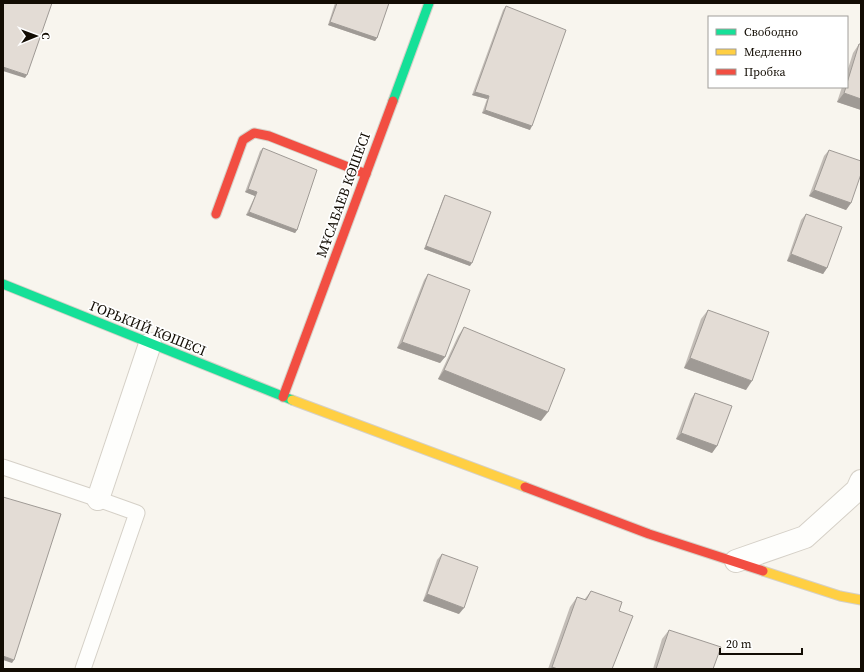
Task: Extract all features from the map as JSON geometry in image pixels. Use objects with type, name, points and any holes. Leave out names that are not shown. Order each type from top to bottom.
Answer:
[{"type":"street","name":"МҰСАБАЕВ КӨШЕСІ","points":[[283,397],[429,3]]},
{"type":"street","points":[[216,214],[243,140],[254,133],[269,136],[366,174]]},
{"type":"street","name":"ГОРЬКИЙ КӨШЕСІ","points":[[3,284],[283,397],[649,534],[840,596],[861,600]]},
{"type":"street","points":[[98,499],[150,344]]},
{"type":"street","points":[[736,561],[805,537],[857,490],[861,481]]},
{"type":"lane","points":[[3,467],[98,499],[137,514],[83,669]]},
{"type":"building","points":[[3,3],[52,3],[27,75],[3,67]]},
{"type":"building","points":[[337,3],[389,3],[377,38],[330,22]]},
{"type":"building","points":[[506,6],[566,30],[532,126],[485,110],[489,96],[475,92]]},
{"type":"building","points":[[859,44],[861,44],[861,99],[844,93],[846,88],[848,88],[848,80]]},
{"type":"building","points":[[263,148],[317,170],[297,230],[249,212],[257,192],[248,189]]},
{"type":"building","points":[[829,150],[861,161],[861,174],[851,203],[814,190]]},
{"type":"building","points":[[445,195],[491,212],[472,263],[426,246]]},
{"type":"building","points":[[806,214],[842,227],[827,268],[791,254]]},
{"type":"building","points":[[428,274],[470,290],[445,357],[402,342]]},
{"type":"building","points":[[708,310],[769,332],[752,381],[690,358]]},
{"type":"building","points":[[464,327],[565,369],[548,412],[444,370]]},
{"type":"building","points":[[695,393],[732,406],[717,446],[681,433]]},
{"type":"building","points":[[3,497],[61,514],[14,660],[3,656]]},
{"type":"building","points":[[442,554],[478,567],[464,608],[427,594]]},
{"type":"building","points":[[591,591],[622,602],[619,611],[633,616],[612,669],[558,669],[552,667],[577,597],[586,600]]},
{"type":"building","points":[[669,630],[721,647],[713,669],[656,669]]},
{"type":"traffic: fast","points":[[393,101],[429,3]]},
{"type":"traffic: fast","points":[[3,284],[292,400]]},
{"type":"traffic: slow","points":[[292,400],[525,487]]},
{"type":"traffic: slow","points":[[763,571],[840,596],[861,600]]},
{"type":"traffic: jam","points":[[283,397],[393,101]]},
{"type":"traffic: jam","points":[[216,214],[243,140],[254,133],[269,136],[366,174]]},
{"type":"traffic: jam","points":[[525,487],[649,534],[763,571]]}]
